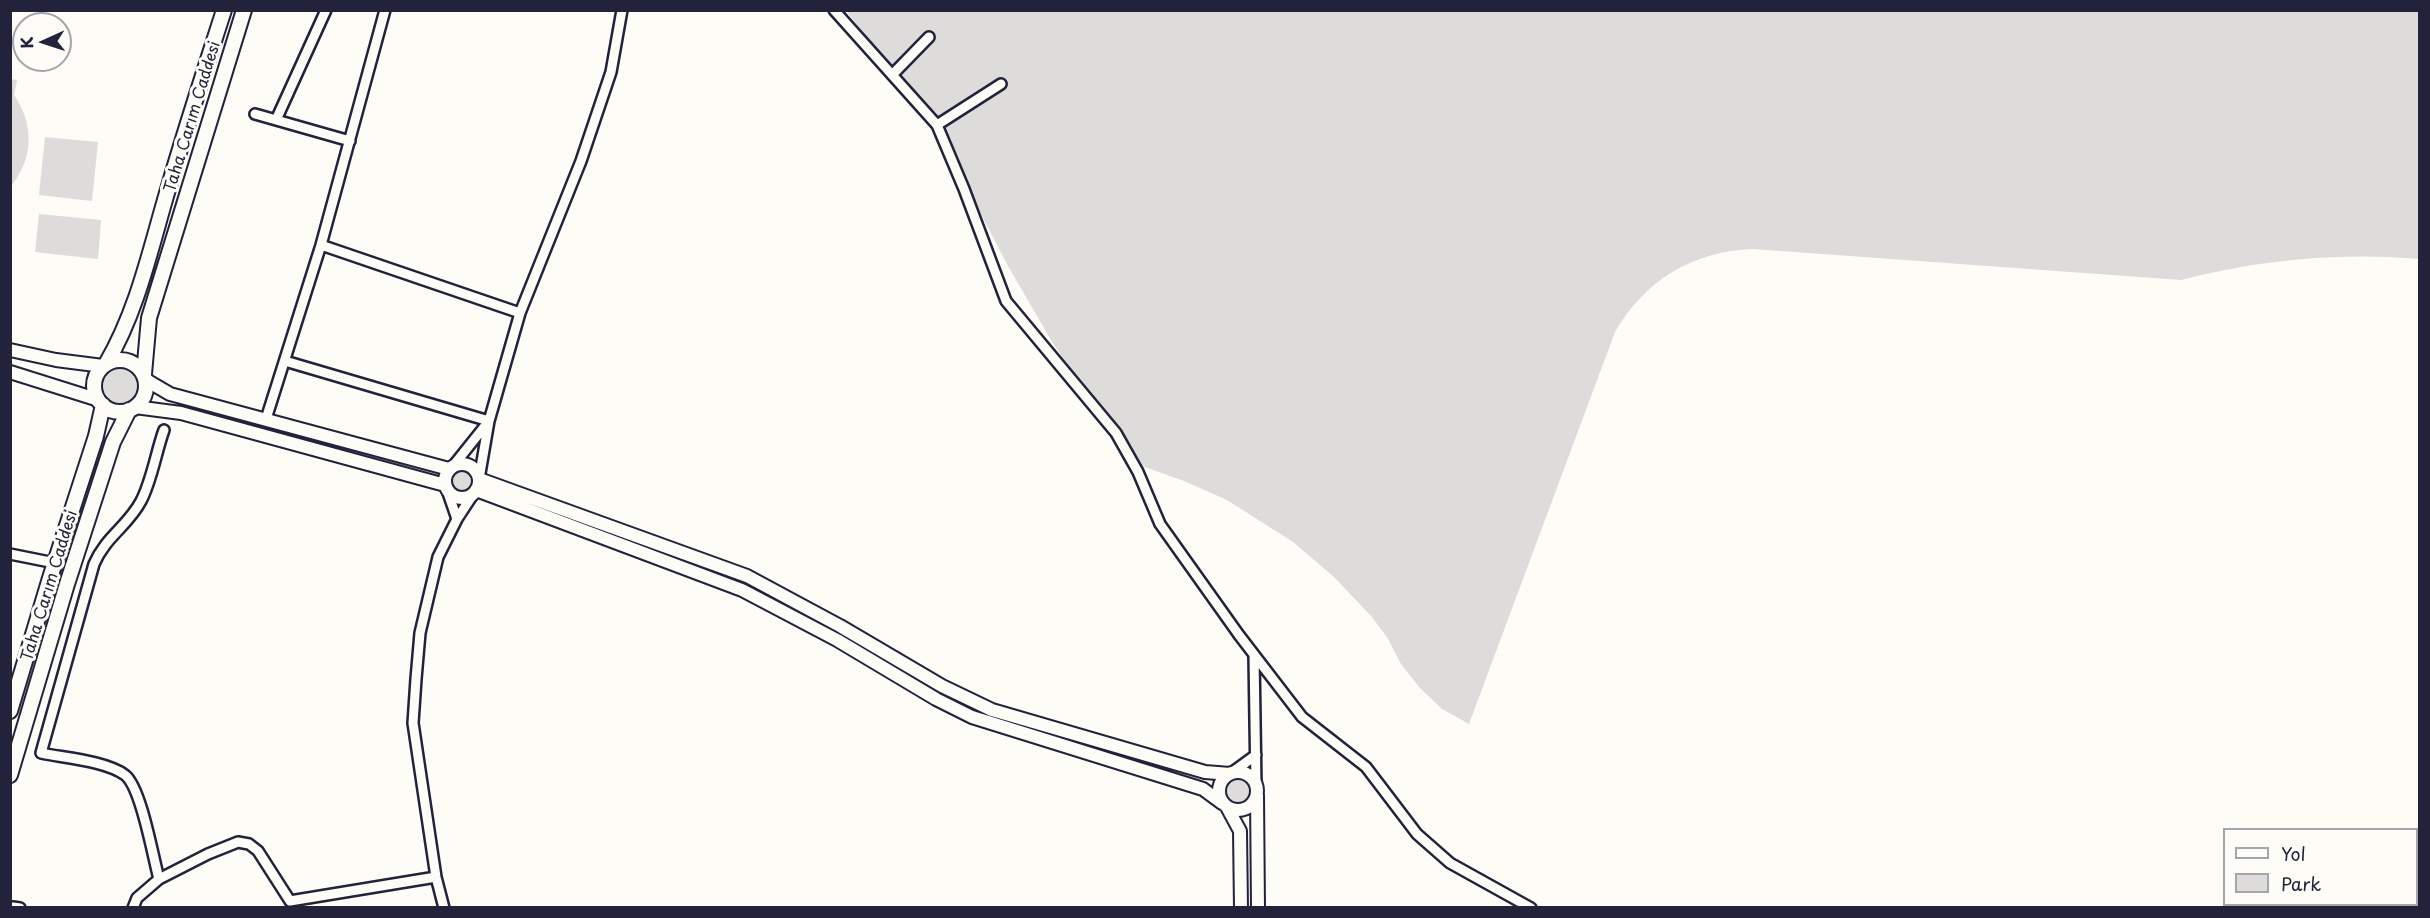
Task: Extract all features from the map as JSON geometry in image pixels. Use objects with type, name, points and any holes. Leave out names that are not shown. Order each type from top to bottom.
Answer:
[{"type":"main road","name":"Taha Carım Caddesi","points":[[105,365],[120,340],[147,264],[168,187],[224,10]]},
{"type":"main road","name":"Taha Carım Caddesi","points":[[145,377],[148,318],[244,10]]},
{"type":"main road","points":[[118,359],[130,361],[145,377],[144,398],[132,409],[117,412],[101,402],[94,385],[97,373],[105,365],[118,359]]},
{"type":"main road","name":"Taha Carım Caddesi","points":[[10,711],[96,436],[101,402]]},
{"type":"main road","name":"Taha Carım Caddesi","points":[[10,775],[109,453],[132,409]]},
{"type":"street","points":[[276,120],[326,10]]},
{"type":"street","points":[[266,419],[321,245],[385,10]]},
{"type":"street","points":[[444,908],[436,877],[413,723],[420,633],[438,557],[457,519],[478,485],[489,421],[520,313],[581,161],[611,72],[622,10]]},
{"type":"street","points":[[834,10],[937,125],[964,189],[1006,302],[1116,433],[1138,472],[1160,524],[1254,655],[1302,717],[1366,767],[1418,834],[1450,863],[1531,908]]},
{"type":"street","points":[[892,75],[929,37]]},
{"type":"street","points":[[937,125],[1001,84]]},
{"type":"street","points":[[255,114],[350,141]]},
{"type":"street","points":[[321,245],[520,313]]},
{"type":"street","points":[[10,350],[56,360],[105,365]]},
{"type":"street","points":[[285,361],[489,421]]},
{"type":"street","points":[[10,372],[101,402]]},
{"type":"street","points":[[132,409],[181,413],[446,488],[456,497],[462,498],[472,494],[478,485],[474,469],[470,465],[451,467],[170,394],[145,377]]},
{"type":"street","points":[[457,519],[446,488],[446,474],[489,421]]},
{"type":"street","points":[[159,879],[136,790],[126,776],[113,768],[41,753],[94,564],[101,549],[129,520],[142,500],[164,430]]},
{"type":"street","points":[[478,485],[747,576],[840,626],[942,686],[992,710],[1205,772],[1246,774],[1254,781],[1255,800],[1245,809],[1239,810],[1225,805],[1203,789],[972,717],[936,699],[837,640],[742,590],[478,485]]},
{"type":"street","points":[[10,554],[55,563]]},
{"type":"street","points":[[1254,655],[1258,908]]},
{"type":"street","points":[[1240,908],[1240,831],[1219,797],[1219,786],[1230,774],[1256,755]]},
{"type":"street","points":[[133,908],[137,898],[159,879],[208,854],[244,842],[258,851],[288,904],[436,877]]},
{"type":"street","points":[[13,907],[20,908]]},
{"type":"green space","points":[[846,11],[2419,11],[2419,259],[2329,257],[2299,259],[2240,267],[2181,280],[1753,249],[1731,251],[1691,262],[1656,283],[1641,297],[1615,332],[1469,724],[1442,709],[1420,688],[1401,664],[1387,637],[1371,616],[1334,577],[1293,542],[1227,500],[1139,465],[1051,340],[1008,266],[942,139],[905,84]]},
{"type":"green space","points":[[11,79],[17,80],[14,95],[25,118],[29,141],[24,164],[11,186]]},
{"type":"green space","points":[[45,137],[98,142],[92,201],[39,195]]},
{"type":"green space","points":[[39,214],[101,220],[98,259],[35,252]]},
{"type":"green space","points":[[120,367],[133,373],[139,386],[133,399],[120,405],[107,399],[101,386],[107,373]]},
{"type":"green space","points":[[462,467],[472,471],[476,481],[472,491],[462,495],[452,491],[448,481],[452,471]]},
{"type":"green space","points":[[1237,776],[1248,780],[1252,791],[1248,802],[1237,806],[1226,802],[1222,791],[1226,780]]}]
